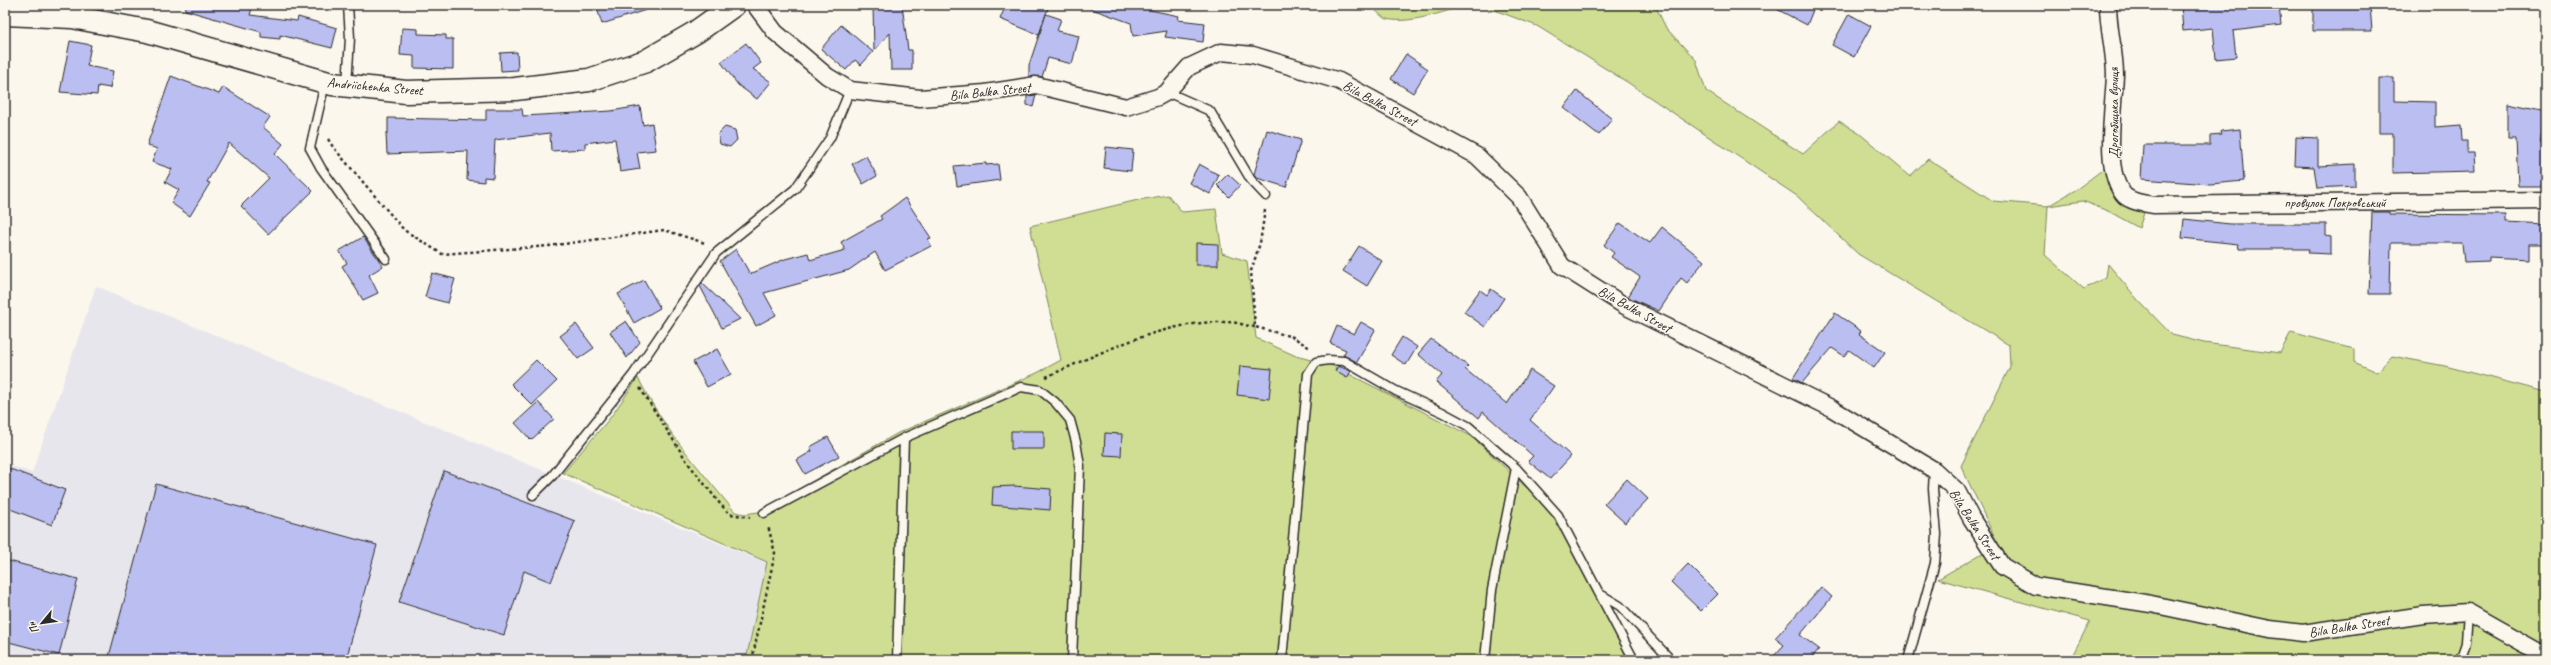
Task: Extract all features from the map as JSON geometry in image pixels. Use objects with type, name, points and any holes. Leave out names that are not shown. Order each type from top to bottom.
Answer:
[{"type":"street","name":"Andriichenka Street","points":[[5,14],[72,17],[147,31],[325,82],[347,86],[406,92],[507,90],[589,80],[646,61],[696,32],[734,5]]},
{"type":"street","name":"Bila Balka Street","points":[[755,5],[775,32],[827,76],[850,90],[920,98],[985,93],[1036,85],[1126,107],[1148,102],[1168,92],[1189,67],[1221,52],[1253,55],[1339,81],[1371,97],[1477,156],[1519,197],[1562,266],[1625,306],[1831,408],[1934,470],[1957,491],[1971,518],[2002,566],[2036,586],[2151,604],[2270,629],[2303,634],[2424,615],[2468,612]]},
{"type":"street","name":"Дрогобицька вулиця","points":[[2108,5],[2115,74],[2110,155],[2117,179],[2125,196]]},
{"type":"street","name":"провулок Покровський","points":[[2125,196],[2140,203],[2154,205],[2546,200]]},
{"type":"street","points":[[2468,612],[2546,656]]},
{"type":"lane","points":[[347,86],[350,38],[348,5]]},
{"type":"lane","points":[[325,82],[310,148],[321,168],[386,259]]},
{"type":"lane","points":[[533,495],[553,475],[633,375],[716,253],[795,189],[830,138],[850,90]]},
{"type":"lane","points":[[1168,92],[1210,111],[1251,180],[1266,196]]},
{"type":"lane","points":[[1282,660],[1308,374],[1316,362],[1328,360],[1344,361],[1396,391],[1468,426],[1516,468],[1558,515],[1634,660]]},
{"type":"lane","points":[[764,512],[904,438],[1021,387],[1040,390],[1055,402],[1070,420],[1080,466],[1072,660]]},
{"type":"lane","points":[[897,660],[904,438]]},
{"type":"lane","points":[[1485,660],[1492,590],[1516,468]]},
{"type":"lane","points":[[1908,660],[1935,563],[1938,534],[1933,489],[1934,470]]},
{"type":"lane","points":[[1600,593],[1620,606],[1671,660]]},
{"type":"lane","points":[[2460,660],[2466,643],[2468,612]]},
{"type":"path","points":[[317,118],[333,147],[404,230],[442,254],[549,246],[664,230],[708,245],[716,253]]},
{"type":"path","points":[[1255,327],[1251,271],[1260,243],[1266,196]]},
{"type":"path","points":[[1021,387],[1106,350],[1187,325],[1229,322],[1255,327],[1293,337],[1328,360]]},
{"type":"path","points":[[633,375],[650,406],[688,463],[721,505],[730,514],[749,518],[764,512],[775,553],[752,660]]},
{"type":"shaded area","points":[[96,286],[767,563],[746,660],[5,660],[5,463],[32,473]]},
{"type":"green space","points":[[1371,5],[1464,5],[1424,17],[1392,20],[1384,18]]},
{"type":"green space","points":[[1481,5],[1655,5],[1666,28],[1696,60],[1706,91],[1803,154],[1839,121],[1860,134],[1910,176],[1928,159],[1993,201],[2048,206],[2045,255],[2084,289],[2106,277],[2108,264],[2138,300],[2172,335],[2204,343],[2280,353],[2291,332],[2354,349],[2354,362],[2377,372],[2392,356],[2445,366],[2546,392],[2546,660],[2070,660],[2090,621],[1938,579],[1998,544],[1961,466],[2010,367],[2009,345],[1858,254],[1797,196],[1627,82],[1537,26]]},
{"type":"green space","points":[[2106,167],[2110,190],[2144,213],[2139,228],[2110,212],[2083,201],[2048,206],[2077,189]]},
{"type":"green space","points":[[1168,195],[1182,212],[1216,209],[1222,253],[1247,261],[1256,338],[1296,356],[1333,366],[1471,436],[1541,501],[1555,518],[1602,602],[1628,660],[746,660],[767,562],[563,473],[610,418],[638,378],[659,414],[682,448],[735,512],[745,514],[758,512],[898,433],[1037,373],[1061,360],[1030,226],[1138,200]]},
{"type":"building","points":[[186,5],[253,5],[250,15],[297,21],[298,17],[337,28],[332,48],[280,35],[280,39],[261,37],[261,32],[185,10]]},
{"type":"building","points":[[596,5],[649,5],[649,9],[602,24]]},
{"type":"building","points":[[873,5],[902,5],[908,50],[912,50],[912,70],[891,70],[890,33],[874,51]]},
{"type":"building","points":[[1006,5],[1049,5],[1039,35],[1000,19]]},
{"type":"building","points":[[1090,5],[1126,5],[1179,16],[1178,20],[1205,23],[1203,42],[1165,37],[1167,31],[1133,36],[1131,23],[1089,8]]},
{"type":"building","points":[[1769,5],[1815,5],[1807,25]]},
{"type":"building","points":[[2181,5],[2279,5],[2281,25],[2233,31],[2236,57],[2216,59],[2213,28],[2183,31]]},
{"type":"building","points":[[2313,5],[2370,5],[2372,31],[2313,31]]},
{"type":"building","points":[[1046,14],[1061,19],[1057,31],[1079,36],[1072,64],[1048,58],[1042,77],[1029,77],[1029,65]]},
{"type":"building","points":[[1849,14],[1871,26],[1854,57],[1832,45]]},
{"type":"building","points":[[841,25],[873,52],[861,65],[855,60],[846,70],[821,49]]},
{"type":"building","points":[[402,28],[418,29],[418,34],[446,35],[446,39],[453,39],[453,69],[414,68],[414,56],[400,55]]},
{"type":"building","points":[[70,41],[91,45],[87,66],[113,71],[110,88],[98,86],[97,95],[60,92]]},
{"type":"building","points":[[746,43],[761,63],[753,69],[771,82],[757,99],[738,85],[721,62]]},
{"type":"building","points":[[517,52],[518,70],[501,71],[500,53]]},
{"type":"building","points":[[1406,54],[1428,69],[1413,93],[1391,79]]},
{"type":"building","points":[[171,76],[219,94],[223,87],[270,117],[263,127],[283,144],[275,154],[313,191],[268,234],[241,206],[269,178],[229,143],[207,182],[210,183],[190,216],[171,203],[179,190],[165,182],[172,169],[152,162],[157,149],[147,145]]},
{"type":"building","points":[[2379,78],[2394,78],[2394,101],[2435,102],[2435,127],[2461,125],[2462,141],[2467,141],[2467,153],[2474,153],[2475,171],[2393,173],[2393,133],[2379,133]]},
{"type":"building","points":[[1577,91],[1612,119],[1599,135],[1564,108]]},
{"type":"building","points":[[1036,95],[1033,107],[1027,105],[1027,96]]},
{"type":"building","points":[[2508,103],[2546,111],[2540,143],[2546,143],[2546,186],[2518,186],[2516,138],[2508,138]]},
{"type":"building","points":[[640,106],[643,125],[652,123],[656,150],[637,152],[640,169],[620,172],[615,139],[585,143],[585,149],[551,151],[550,133],[495,140],[493,178],[484,177],[484,182],[467,180],[468,151],[387,154],[386,133],[388,133],[388,118],[486,120],[486,109],[522,109],[523,116],[611,111]]},
{"type":"building","points":[[725,127],[735,130],[737,140],[730,147],[720,144],[718,134]]},
{"type":"building","points":[[2240,129],[2244,181],[2210,184],[2141,179],[2143,145],[2210,145],[2210,135],[2222,134],[2221,131]]},
{"type":"building","points":[[1267,130],[1301,140],[1286,187],[1257,178],[1254,174]]},
{"type":"building","points":[[2296,137],[2318,138],[2318,166],[2355,164],[2355,186],[2317,188],[2314,167],[2295,166]]},
{"type":"building","points":[[1106,147],[1133,150],[1131,171],[1104,168]]},
{"type":"building","points":[[866,156],[877,176],[863,184],[852,164]]},
{"type":"building","points":[[986,163],[986,165],[998,164],[1000,180],[957,186],[954,166]]},
{"type":"building","points":[[1199,164],[1219,175],[1210,194],[1189,183]]},
{"type":"building","points":[[1228,174],[1240,185],[1229,197],[1217,185]]},
{"type":"building","points":[[905,198],[931,238],[928,239],[931,246],[885,270],[875,252],[849,270],[764,293],[776,315],[756,326],[720,261],[736,249],[750,274],[785,259],[808,253],[810,260],[845,250],[841,242],[882,219],[880,216]]},
{"type":"building","points":[[2372,212],[2389,212],[2389,214],[2507,215],[2507,222],[2546,224],[2546,244],[2529,244],[2529,259],[2489,257],[2489,261],[2464,262],[2462,243],[2391,243],[2390,294],[2369,294]]},
{"type":"building","points":[[2184,219],[2230,224],[2326,224],[2326,236],[2331,237],[2331,254],[2308,253],[2309,249],[2239,249],[2238,244],[2182,238]]},
{"type":"building","points":[[1620,223],[1650,243],[1662,227],[1704,261],[1687,283],[1681,278],[1659,311],[1628,297],[1640,277],[1611,257],[1614,253],[1604,245]]},
{"type":"building","points":[[363,237],[383,266],[369,275],[378,293],[363,300],[342,266],[347,263],[339,251]]},
{"type":"building","points":[[1196,243],[1218,244],[1218,265],[1196,265]]},
{"type":"building","points":[[1359,246],[1382,261],[1367,286],[1343,271]]},
{"type":"building","points":[[432,273],[455,279],[448,303],[425,297]]},
{"type":"building","points":[[644,280],[660,308],[634,323],[618,294]]},
{"type":"building","points":[[702,283],[740,319],[722,328],[700,286]]},
{"type":"building","points":[[1491,289],[1504,298],[1485,327],[1464,312],[1480,290],[1487,295]]},
{"type":"building","points":[[1835,313],[1861,331],[1859,334],[1885,352],[1874,368],[1849,350],[1844,356],[1832,348],[1802,383],[1793,378]]},
{"type":"building","points":[[626,321],[640,342],[627,358],[610,332]]},
{"type":"building","points":[[1361,322],[1375,330],[1357,362],[1343,355],[1346,350],[1330,343],[1337,326],[1354,334]]},
{"type":"building","points":[[576,324],[594,348],[578,359],[560,336]]},
{"type":"building","points":[[1402,337],[1417,347],[1406,365],[1391,355]]},
{"type":"building","points":[[1431,339],[1468,366],[1465,369],[1507,404],[1530,370],[1554,386],[1530,420],[1571,456],[1550,479],[1528,461],[1533,456],[1483,412],[1479,418],[1436,382],[1442,375],[1418,354]]},
{"type":"building","points":[[717,349],[731,374],[707,387],[693,362]]},
{"type":"building","points":[[536,360],[557,381],[532,405],[511,384]]},
{"type":"building","points":[[1240,366],[1272,369],[1269,399],[1237,395]]},
{"type":"building","points":[[1338,366],[1351,371],[1347,378],[1335,371]]},
{"type":"building","points":[[538,402],[554,419],[531,440],[515,423]]},
{"type":"building","points":[[1011,431],[1044,431],[1044,449],[1011,449]]},
{"type":"building","points":[[1105,433],[1122,434],[1121,456],[1104,455]]},
{"type":"building","points":[[828,437],[839,456],[805,474],[797,460],[812,451],[810,447]]},
{"type":"building","points":[[5,467],[65,490],[52,525],[5,507]]},
{"type":"building","points":[[444,471],[575,521],[551,582],[524,571],[504,635],[399,602]]},
{"type":"building","points":[[1627,479],[1648,499],[1625,523],[1604,504]]},
{"type":"building","points":[[156,484],[377,545],[346,660],[108,660]]},
{"type":"building","points":[[1014,486],[1051,489],[1050,510],[992,505],[993,487]]},
{"type":"building","points":[[5,560],[78,579],[59,655],[5,641]]},
{"type":"building","points":[[1688,564],[1718,594],[1701,611],[1671,582]]},
{"type":"building","points":[[1821,587],[1832,597],[1800,635],[1819,649],[1810,660],[1770,660],[1784,645],[1775,638]]}]
